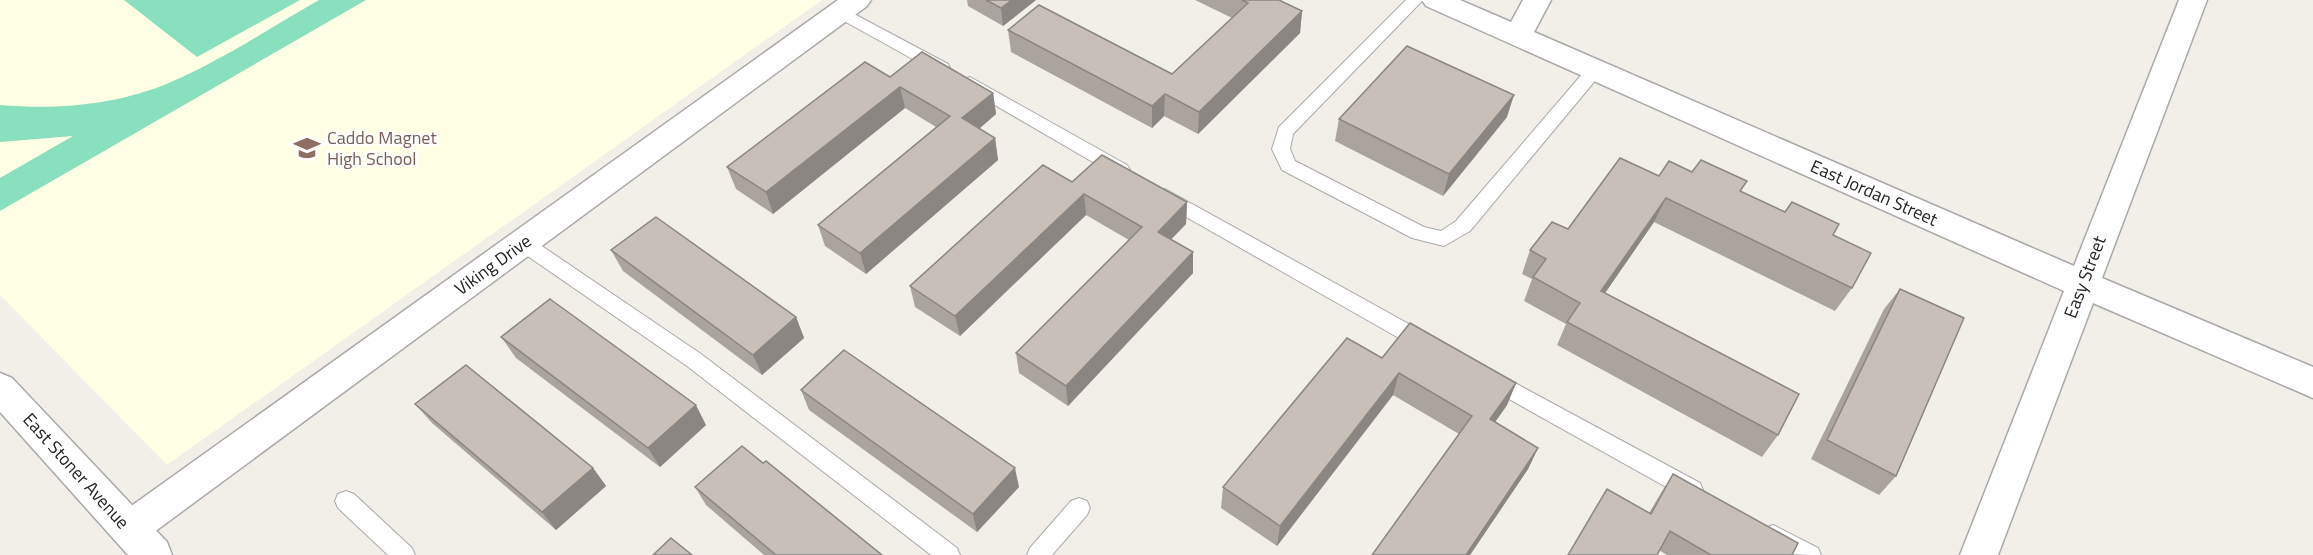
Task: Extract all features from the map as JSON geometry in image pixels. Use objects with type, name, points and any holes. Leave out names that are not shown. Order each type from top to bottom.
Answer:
[{"type":"street","name":"East Jordan Street","points":[[1436,0],[2313,383]]},
{"type":"street","points":[[1518,36],[1537,0]]},
{"type":"street","name":"Easy Street","points":[[1979,555],[2193,0]]},
{"type":"street","name":"Viking Drive","points":[[141,542],[523,243],[849,6]]},
{"type":"street","name":"East Stoner Avenue","points":[[0,388],[141,542]]},
{"type":"lane","points":[[1415,0],[1285,132],[1281,148],[1288,165],[1419,233],[1444,239],[1463,226],[1595,70]]},
{"type":"lane","points":[[849,6],[1141,182],[1444,353]]},
{"type":"lane","points":[[523,243],[694,360],[949,555]]},
{"type":"lane","points":[[1475,370],[1705,497]]},
{"type":"lane","points":[[346,501],[404,555]]},
{"type":"lane","points":[[1038,555],[1079,508]]},
{"type":"lane","points":[[1758,526],[1810,555]]},
{"type":"shaded area","name":"Caddo Magnet High School","points":[[0,0],[822,0],[167,465],[0,295]]},
{"type":"green space","points":[[124,0],[300,0],[197,57]]},
{"type":"green space","points":[[319,0],[366,0],[0,211],[0,178],[73,136],[0,142],[0,105],[43,107],[87,104],[151,90],[209,64]]},
{"type":"building","points":[[986,0],[1012,0],[1001,8]]},
{"type":"building","points":[[1242,0],[1279,0],[1302,11],[1199,112],[1165,94],[1152,106],[1008,30],[1039,5],[1172,74],[1248,3]]},
{"type":"building","points":[[1407,46],[1514,95],[1449,174],[1339,119]]},
{"type":"building","points":[[922,52],[993,93],[962,118],[995,138],[860,253],[818,225],[950,116],[900,87],[766,192],[727,167],[865,62],[890,77]]},
{"type":"building","points":[[1102,155],[1187,202],[1158,232],[1193,252],[1066,386],[1016,353],[1142,227],[1084,194],[955,316],[910,286],[1043,165],[1072,182]]},
{"type":"building","points":[[1620,158],[1659,176],[1669,161],[1692,172],[1701,160],[1747,181],[1740,191],[1785,212],[1792,202],[1839,224],[1833,235],[1871,253],[1852,288],[1666,198],[1601,291],[1799,394],[1778,435],[1567,322],[1580,303],[1533,277],[1546,259],[1530,250],[1552,222],[1568,229]]},
{"type":"building","points":[[656,217],[796,317],[753,355],[611,250]]},
{"type":"building","points":[[1900,289],[1964,318],[1896,476],[1827,440]]},
{"type":"building","points":[[550,299],[696,405],[648,448],[501,337]]},
{"type":"building","points":[[1410,323],[1516,383],[1490,419],[1538,448],[1466,555],[1372,555],[1472,416],[1399,373],[1280,526],[1223,487],[1347,338],[1382,358]]},
{"type":"building","points":[[844,350],[1015,468],[973,514],[801,390]]},
{"type":"building","points":[[466,365],[593,468],[542,512],[415,404]]},
{"type":"building","points":[[742,446],[763,463],[766,461],[882,555],[776,555],[695,487]]},
{"type":"building","points":[[1673,474],[1798,543],[1792,555],[1711,555],[1670,531],[1657,555],[1568,555],[1607,489],[1651,514]]},
{"type":"building","points":[[671,538],[692,555],[653,555]]},
{"type":"place","name":"Caddo Magnet High School","points":[[307,148]]}]
